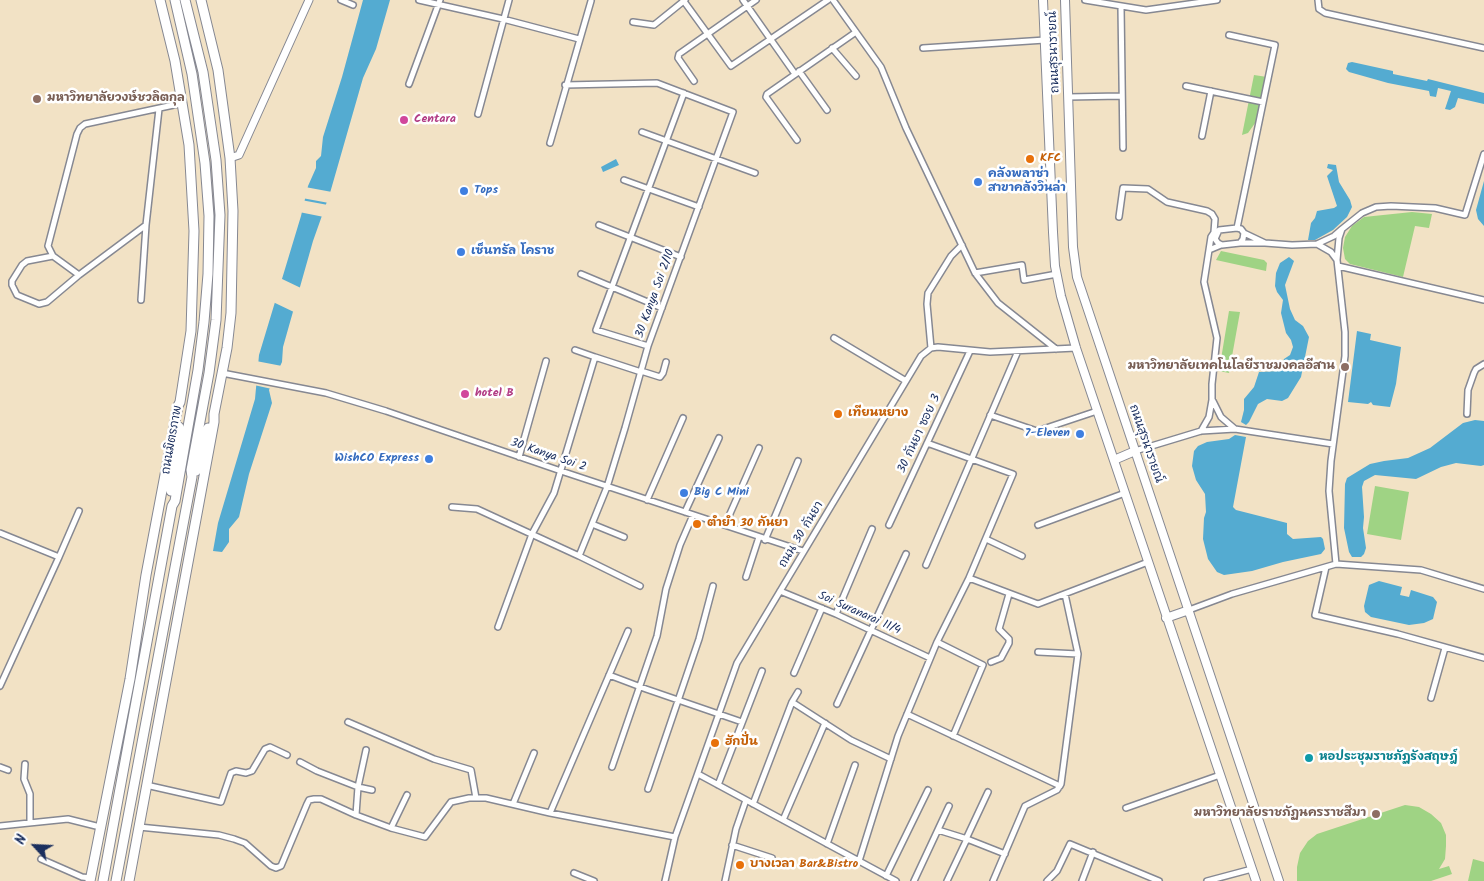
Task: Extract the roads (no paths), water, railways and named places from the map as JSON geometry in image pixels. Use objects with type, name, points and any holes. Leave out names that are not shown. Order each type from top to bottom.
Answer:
[{"type":"highway","points":[[90,879],[130,679],[143,595],[180,402],[191,331],[194,231],[191,164],[183,103],[160,0]]},
{"type":"highway","name":"ถนนมิตรภาพ","points":[[103,881],[198,370],[208,274],[205,163],[200,118],[175,0]]},
{"type":"highway","name":"ถนนมิตรภาพ","points":[[116,881],[192,477],[191,470],[209,372],[216,320],[220,215],[216,160],[210,111],[197,43],[185,0]]},
{"type":"highway","points":[[129,881],[228,339],[232,283],[233,203],[230,158],[218,70],[201,0]]},
{"type":"highway","points":[[172,506],[170,499],[182,407],[180,402]]},
{"type":"highway","points":[[192,477],[214,414]]},
{"type":"highway","points":[[114,762],[134,711]]},
{"type":"highway","points":[[148,714],[149,765]]},
{"type":"main road","name":"ถนนสุรนารายณ์","points":[[1043,0],[1053,232],[1057,274],[1062,296],[1076,348],[1256,881]]},
{"type":"main road","name":"ถนนสุรนารายณ์","points":[[1065,0],[1073,247],[1077,276],[1279,881]]},
{"type":"main road","points":[[1114,460],[1135,451]]},
{"type":"main road","points":[[1166,618],[1189,610]]},
{"type":"street","points":[[230,158],[239,155],[309,0]]},
{"type":"street","points":[[341,0],[353,6]]},
{"type":"street","points":[[419,0],[439,2],[579,40]]},
{"type":"street","points":[[478,114],[509,0]]},
{"type":"street","points":[[633,22],[654,25],[684,0],[731,66],[828,0]]},
{"type":"street","points":[[743,0],[770,40],[827,110]]},
{"type":"street","points":[[694,81],[678,56],[756,0]]},
{"type":"street","points":[[832,0],[881,67],[906,128],[975,273],[998,304],[1056,349]]},
{"type":"street","points":[[1085,0],[1146,10],[1180,3],[1217,0]]},
{"type":"street","points":[[1318,0],[1319,9],[1325,13],[1484,48]]},
{"type":"street","points":[[550,143],[590,1]]},
{"type":"street","points":[[409,84],[439,2]]},
{"type":"street","points":[[1121,7],[1123,148]]},
{"type":"street","points":[[797,140],[766,95],[856,32]]},
{"type":"street","points":[[1229,35],[1276,45],[1237,228]]},
{"type":"street","points":[[923,48],[1044,40]]},
{"type":"street","points":[[832,48],[856,76]]},
{"type":"street","points":[[566,85],[657,83],[684,93],[596,330],[648,346]]},
{"type":"street","points":[[1186,86],[1263,102]]},
{"type":"street","points":[[1202,136],[1211,91]]},
{"type":"street","name":"30 Kanya Soi 2/10","points":[[579,556],[607,487],[648,346],[733,112],[684,93]]},
{"type":"street","points":[[1068,96],[1121,96]]},
{"type":"street","points":[[79,276],[53,256],[49,249],[49,242],[80,128],[85,124],[183,103]]},
{"type":"street","points":[[141,300],[146,225],[159,109]]},
{"type":"street","points":[[642,132],[755,173]]},
{"type":"street","points":[[1209,250],[1222,245],[1240,243],[1317,244],[1334,236],[1362,213],[1376,207],[1435,208],[1465,215],[1484,155]]},
{"type":"street","points":[[624,180],[699,207]]},
{"type":"street","points":[[1119,217],[1123,188],[1148,189],[1167,202],[1207,211],[1212,214],[1217,231],[1216,239],[1222,245]]},
{"type":"street","points":[[53,256],[27,261],[22,265],[12,281],[17,295],[39,304],[44,304],[146,225]]},
{"type":"street","points":[[599,225],[681,257]]},
{"type":"street","points":[[1201,431],[1209,417],[1212,400],[1217,338],[1204,282],[1211,237],[1217,231],[1237,228],[1265,243]]},
{"type":"street","points":[[1336,564],[1329,491],[1333,444],[1345,356],[1345,334],[1338,263],[1339,238],[1342,230]]},
{"type":"street","points":[[1240,243],[1244,233]]},
{"type":"street","points":[[1317,244],[1331,252],[1338,263],[1484,300]]},
{"type":"street","points":[[962,245],[951,256],[928,293],[927,304],[931,348],[970,351],[1076,348]]},
{"type":"street","points":[[975,273],[1022,265],[1024,280],[1057,274]]},
{"type":"street","points":[[581,274],[662,308]]},
{"type":"street","points":[[834,338],[906,381]]},
{"type":"street","name":"ถนน 30 กันยา","points":[[665,881],[675,837],[737,663],[921,356],[931,348]]},
{"type":"street","points":[[575,350],[660,377],[664,373],[666,362]]},
{"type":"street","name":"30 กันยา ซอย 3","points":[[889,525],[970,351]]},
{"type":"street","points":[[926,565],[1018,351]]},
{"type":"street","points":[[498,627],[532,534],[554,493],[595,357]]},
{"type":"street","points":[[519,457],[546,361]]},
{"type":"street","points":[[1467,414],[1468,390],[1476,369],[1484,364]]},
{"type":"street","name":"30 Kanya Soi 2","points":[[222,373],[326,393],[386,411],[561,472],[803,551]]},
{"type":"street","points":[[1212,400],[1221,417],[1235,429]]},
{"type":"street","points":[[990,415],[1037,431],[1097,411]]},
{"type":"street","points":[[647,500],[683,418]]},
{"type":"street","points":[[1135,451],[1201,431],[1235,429],[1333,444]]},
{"type":"street","points":[[685,512],[720,438]]},
{"type":"street","points":[[859,861],[907,714],[937,642],[969,578],[1013,474],[927,443]]},
{"type":"street","points":[[725,525],[760,448]]},
{"type":"street","points":[[746,577],[798,461]]},
{"type":"street","points":[[1038,525],[1125,494]]},
{"type":"street","points":[[452,507],[477,509],[640,586]]},
{"type":"street","points":[[0,686],[80,511]]},
{"type":"street","points":[[612,767],[657,636],[666,589],[680,545],[693,515]]},
{"type":"street","points":[[592,524],[624,536]]},
{"type":"street","points":[[836,614],[872,529]]},
{"type":"street","points":[[0,533],[59,557]]},
{"type":"street","points":[[986,539],[1022,556]]},
{"type":"street","points":[[837,704],[906,554]]},
{"type":"street","points":[[969,578],[1038,604],[1148,562]]},
{"type":"street","points":[[1189,610],[1232,594],[1336,564],[1421,570],[1484,589]]},
{"type":"street","points":[[1326,567],[1315,615],[1398,634],[1484,658]]},
{"type":"street","points":[[648,790],[699,639],[713,586]]},
{"type":"street","name":"Soi Suranarai 11/4","points":[[780,590],[870,629],[930,658]]},
{"type":"street","points":[[991,662],[1001,658],[1009,643],[1009,639],[999,628],[1009,594]]},
{"type":"street","points":[[993,881],[1025,806],[1057,790],[1060,786],[1078,654],[1064,594]]},
{"type":"street","points":[[794,673],[822,608]]},
{"type":"street","points":[[550,814],[628,631]]},
{"type":"street","points":[[937,642],[983,665],[953,736]]},
{"type":"street","points":[[1431,698],[1445,648]]},
{"type":"street","points":[[1038,652],[1078,654]]},
{"type":"street","points":[[718,785],[762,671]]},
{"type":"street","points":[[609,675],[742,722]]},
{"type":"street","points":[[753,804],[792,702],[798,692]]},
{"type":"street","points":[[792,702],[851,740],[891,760]]},
{"type":"street","points":[[907,714],[1060,786]]},
{"type":"street","points":[[348,722],[434,759],[471,770],[476,798]]},
{"type":"street","points":[[783,820],[826,724]]},
{"type":"street","points":[[146,785],[221,802],[231,773],[236,771],[246,773],[252,771],[265,749],[270,747],[287,755]]},
{"type":"street","points":[[356,815],[358,787],[366,750]]},
{"type":"street","points":[[512,804],[534,754]]},
{"type":"street","points":[[300,762],[317,771],[358,787],[372,790]]},
{"type":"street","points":[[25,764],[24,780],[30,794],[30,824]]},
{"type":"street","points":[[827,844],[855,765]]},
{"type":"street","points":[[0,767],[8,770]]},
{"type":"street","points":[[698,774],[896,881]]},
{"type":"street","points":[[1126,808],[1220,775]]},
{"type":"street","points":[[886,876],[928,790]]},
{"type":"street","points":[[948,881],[988,792]]},
{"type":"street","points":[[391,828],[406,795]]},
{"type":"street","points":[[138,827],[220,835],[234,839],[245,843],[271,866],[276,868],[281,866],[309,800],[321,800],[391,828],[425,837],[451,802],[486,798],[550,814],[675,837]]},
{"type":"street","points":[[725,881],[732,845],[746,800]]},
{"type":"street","points":[[914,881],[949,806]]},
{"type":"street","points":[[0,826],[68,819],[96,826]]},
{"type":"street","points":[[938,830],[1005,854]]},
{"type":"street","points":[[1047,881],[1057,870],[1070,844],[1160,881]]},
{"type":"street","points":[[732,845],[772,858]]},
{"type":"street","points":[[1082,881],[1093,852]]},
{"type":"street","points":[[40,859],[90,879]]},
{"type":"street","points":[[1207,881],[1252,869]]},
{"type":"street","points":[[574,873],[594,881]]},
{"type":"water","points":[[363,0],[390,0],[376,49],[363,78],[330,193],[313,241],[283,347],[282,362],[269,390],[272,403],[249,474],[239,517],[229,529],[229,542],[222,552],[213,551],[218,523],[255,399],[259,355],[301,216],[308,186],[316,168],[316,161],[321,156],[323,137]]},
{"type":"water","points":[[1352,62],[1393,71],[1393,74],[1427,81],[1428,79],[1484,93],[1484,104],[1458,98],[1455,107],[1450,110],[1445,109],[1451,91],[1438,88],[1436,97],[1430,96],[1429,91],[1388,83],[1349,72],[1346,69],[1348,63]]},
{"type":"water","points":[[616,159],[619,165],[603,172],[601,167]]},
{"type":"water","points":[[1328,164],[1336,165],[1339,182],[1352,207],[1347,217],[1333,230],[1315,240],[1308,240],[1311,223],[1317,211],[1337,206],[1327,176],[1333,170],[1327,168]]},
{"type":"water","points":[[1484,181],[1484,226],[1478,219],[1476,210]]},
{"type":"water","points":[[1289,257],[1294,261],[1285,285],[1290,309],[1295,320],[1303,326],[1309,337],[1301,377],[1288,398],[1282,401],[1267,399],[1258,404],[1246,425],[1241,422],[1244,399],[1254,387],[1259,372],[1279,371],[1284,359],[1290,355],[1293,347],[1286,333],[1281,313],[1283,300],[1275,286],[1276,273],[1280,263]]},
{"type":"water","points":[[1357,331],[1371,334],[1370,340],[1401,347],[1396,384],[1390,407],[1373,405],[1371,402],[1368,404],[1348,402]]},
{"type":"water","points":[[1475,420],[1484,421],[1484,465],[1456,463],[1441,467],[1416,479],[1375,475],[1364,481],[1362,487],[1363,528],[1366,548],[1361,557],[1352,557],[1349,552],[1344,528],[1345,484],[1347,478],[1370,464],[1408,458],[1430,448],[1463,423]]},
{"type":"water","points":[[1235,435],[1246,437],[1233,507],[1236,510],[1287,523],[1287,534],[1293,539],[1321,537],[1325,549],[1321,554],[1252,571],[1224,575],[1217,572],[1208,559],[1203,539],[1206,512],[1205,494],[1196,480],[1192,466],[1194,451],[1198,446],[1207,442],[1229,439]]},
{"type":"water","points":[[1379,581],[1402,587],[1400,595],[1409,597],[1411,590],[1433,597],[1437,602],[1433,619],[1424,623],[1409,625],[1371,617],[1365,612],[1364,606],[1369,585]]},
{"type":"place","name":"มหาวิทยาลัยวงษ์ชวลิตกุล","points":[[37,99]]},
{"type":"place","name":"Centara","points":[[404,120]]},
{"type":"place","name":"KFC","points":[[1030,159]]},
{"type":"place","name":"คลังพลาซ่า สาขาคลังวินล่า","points":[[978,182]]},
{"type":"place","name":"Tops","points":[[464,191]]},
{"type":"place","name":"เซ็นทรัล โคราช","points":[[461,252]]},
{"type":"place","name":"มหาวิทยาลัยเทคโนโลยีราชมงคลอีสาน","points":[[1345,367]]},
{"type":"place","name":"hotel B","points":[[465,394]]},
{"type":"place","name":"เทียนหยาง","points":[[838,414]]},
{"type":"place","name":"7-Eleven","points":[[1080,434]]},
{"type":"place","name":"WishCO Express","points":[[429,459]]},
{"type":"place","name":"Big C Mini","points":[[684,493]]},
{"type":"place","name":"ตำยำ 30 กันยา","points":[[697,524]]},
{"type":"place","name":"ฮักปั่น","points":[[715,743]]},
{"type":"place","name":"หอประชุมราชภัฏรังสฤษฎ์","points":[[1309,758]]},
{"type":"place","name":"มหาวิทยาลัยราชภัฏนครราชสีมา","points":[[1376,814]]},
{"type":"place","name":"บางเวลา Bar&Bistro","points":[[740,865]]}]
